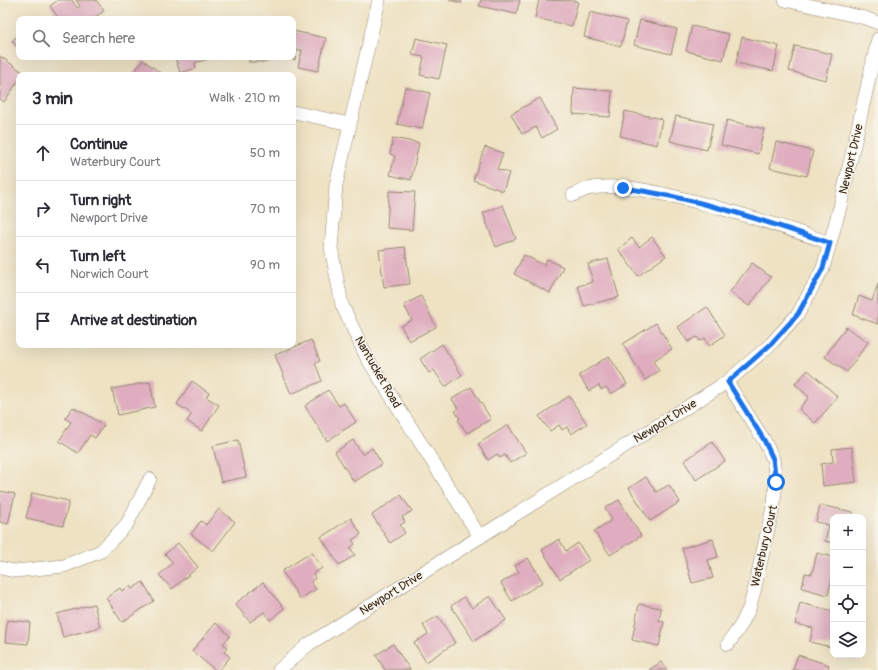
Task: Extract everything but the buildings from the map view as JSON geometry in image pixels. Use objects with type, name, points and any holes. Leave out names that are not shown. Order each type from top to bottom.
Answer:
[{"type":"street","name":"Nantucket Road","points":[[379,0],[336,185],[331,248],[342,305],[367,358],[480,537]]},
{"type":"street","points":[[785,0],[865,18],[878,23]]},
{"type":"street","name":"Newport Drive","points":[[279,670],[309,644],[728,382],[771,344],[798,314],[823,268],[840,207],[878,39]]},
{"type":"street","points":[[296,113],[350,124]]},
{"type":"street","points":[[573,195],[587,189],[603,188],[623,188],[652,192],[693,201],[760,220],[830,243]]},
{"type":"street","name":"Waterbury Court","points":[[728,382],[764,440],[773,459],[776,482],[774,503],[749,609],[741,626],[728,644]]},
{"type":"street","points":[[0,568],[15,571],[64,566],[101,551],[127,524],[150,478]]},
{"type":"route","points":[[623,188],[652,192],[693,201],[760,220],[830,243],[823,268],[798,314],[771,344],[728,382],[764,440],[773,459],[776,482]]}]
